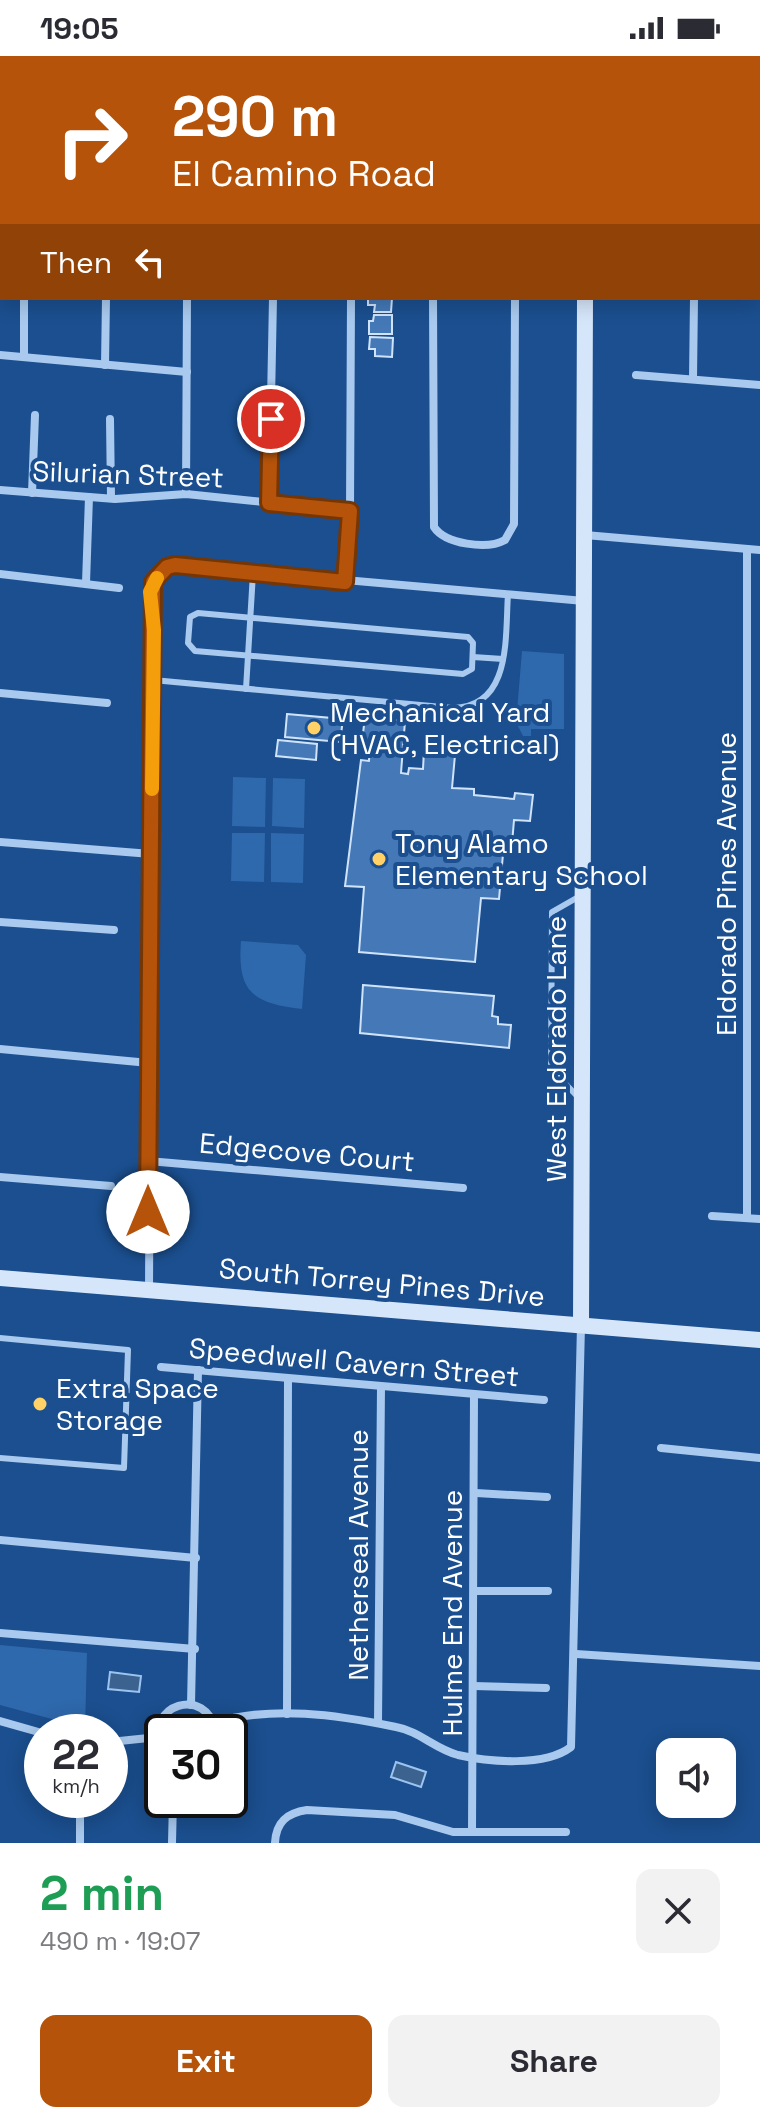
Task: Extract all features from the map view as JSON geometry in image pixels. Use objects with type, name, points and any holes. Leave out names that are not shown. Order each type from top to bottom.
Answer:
[{"type":"street","points":[[24,300],[24,357]]},
{"type":"street","points":[[105,365],[106,300]]},
{"type":"street","points":[[186,494],[187,300]]},
{"type":"street","points":[[269,503],[273,300]]},
{"type":"street","points":[[345,582],[350,511],[351,300]]},
{"type":"street","points":[[433,300],[434,527],[446,538],[490,544],[505,540],[514,524],[515,300]]},
{"type":"street","name":"West Eldorado Lane","points":[[474,1756],[544,1759],[567,1750],[574,1740],[581,1325],[585,300]]},
{"type":"street","points":[[693,379],[694,300]]},
{"type":"street","points":[[0,355],[187,372]]},
{"type":"street","points":[[636,375],[760,385]]},
{"type":"street","points":[[32,493],[35,415]]},
{"type":"street","points":[[110,419],[111,498]]},
{"type":"street","name":"Silurian Street","points":[[0,490],[111,498],[186,494],[350,511]]},
{"type":"street","points":[[86,583],[89,497]]},
{"type":"street","points":[[585,535],[760,550]]},
{"type":"street","name":"Eldorado Pines Avenue","points":[[747,549],[747,1218]]},
{"type":"street","points":[[149,1289],[153,680],[150,592],[153,582],[167,567],[585,601]]},
{"type":"street","points":[[0,574],[119,588]]},
{"type":"street","points":[[0,693],[107,703]]},
{"type":"street","points":[[748,716],[760,717]]},
{"type":"street","points":[[0,842],[151,854]]},
{"type":"street","points":[[748,884],[760,885]]},
{"type":"street","points":[[0,922],[114,930]]},
{"type":"street","points":[[0,1049],[149,1063]]},
{"type":"street","points":[[747,1054],[760,1055]]},
{"type":"street","name":"Edgecove Court","points":[[148,1161],[463,1188]]},
{"type":"street","points":[[0,1177],[111,1186]]},
{"type":"street","points":[[712,1216],[760,1219]]},
{"type":"street","name":"South Torrey Pines Drive","points":[[0,1278],[760,1340]]},
{"type":"street","name":"Speedwell Cavern Street","points":[[161,1367],[544,1400]]},
{"type":"street","points":[[191,1705],[195,1649],[198,1370]]},
{"type":"street","points":[[287,1714],[288,1379]]},
{"type":"street","name":"Netherseal Avenue","points":[[378,1723],[381,1387]]},
{"type":"street","name":"Hulme End Avenue","points":[[472,1832],[476,1493],[474,1395]]},
{"type":"street","points":[[661,1448],[760,1458]]},
{"type":"street","points":[[476,1493],[547,1497]]},
{"type":"street","points":[[0,1540],[196,1558]]},
{"type":"street","points":[[474,1591],[548,1591]]},
{"type":"street","points":[[0,1633],[195,1649]]},
{"type":"street","points":[[576,1654],[760,1666]]},
{"type":"street","points":[[474,1686],[546,1688]]},
{"type":"street","points":[[166,1714],[174,1707],[191,1705],[208,1714]]},
{"type":"street","points":[[248,1715],[287,1714],[378,1723],[416,1733],[457,1755],[474,1756]]},
{"type":"street","points":[[0,1721],[24,1728]]},
{"type":"street","points":[[275,1843],[282,1820],[294,1812],[307,1810],[395,1815],[453,1832],[566,1832]]},
{"type":"street","points":[[80,1818],[80,1843]]},
{"type":"street","points":[[172,1843],[173,1818]]},
{"type":"street","points":[[525,1832],[525,1843]]},
{"type":"lane","points":[[246,689],[253,573]]},
{"type":"lane","points":[[153,680],[462,708],[479,703],[494,689],[503,659],[508,594]]},
{"type":"lane","points":[[194,614],[250,615],[468,637],[473,643],[471,671],[463,674],[248,656],[195,651],[188,643],[190,617],[194,614]]},
{"type":"lane","points":[[473,657],[503,659]]},
{"type":"lane","points":[[582,1100],[551,1069],[552,912],[583,894]]},
{"type":"lane","points":[[0,1338],[128,1350],[124,1468],[0,1458]]},
{"type":"shaded area","points":[[522,651],[564,654],[564,729],[531,729],[531,736],[523,736],[517,724],[506,718],[507,711],[517,711]]},
{"type":"shaded area","points":[[233,777],[266,778],[265,827],[232,826]]},
{"type":"shaded area","points":[[273,778],[305,779],[304,828],[272,826]]},
{"type":"shaded area","points":[[232,833],[265,833],[264,882],[231,881]]},
{"type":"shaded area","points":[[271,833],[304,834],[303,883],[271,882]]},
{"type":"shaded area","points":[[241,941],[298,945],[306,955],[302,1009],[271,1003],[252,992],[242,973]]},
{"type":"shaded area","points":[[0,1645],[87,1653],[85,1714],[33,1714],[0,1705]]},
{"type":"shaded area","points":[[110,1672],[141,1676],[139,1692],[108,1689]]},
{"type":"shaded area","points":[[396,1762],[426,1772],[421,1787],[391,1777]]},
{"type":"building","points":[[368,300],[392,300],[391,312],[374,312],[375,305],[368,305]]},
{"type":"building","points":[[374,315],[392,315],[392,334],[369,334],[369,321],[373,321]]},
{"type":"building","points":[[370,337],[393,338],[392,357],[375,356],[375,349],[369,349]]},
{"type":"building","name":"Mechanical Yard (HVAC, Electrical)","points":[[287,714],[343,719],[340,742],[285,737]]},
{"type":"building","name":"Tony Alamo Elementary School","points":[[365,716],[405,721],[401,773],[408,774],[409,768],[423,769],[424,750],[455,755],[452,788],[474,789],[474,795],[514,799],[515,793],[533,795],[530,821],[514,820],[512,844],[504,843],[499,899],[481,898],[475,962],[359,952],[364,887],[345,886],[361,760],[369,761],[370,744],[362,743]]},
{"type":"building","points":[[278,740],[317,744],[316,760],[276,756]]},
{"type":"building","points":[[363,985],[494,996],[492,1016],[498,1017],[498,1024],[511,1025],[509,1048],[360,1033]]},
{"type":"slow traffic","points":[[152,789],[154,630],[150,592],[157,578]]},
{"type":"place","name":"Mechanical Yard (HVAC, Electrical)","points":[[314,728]]},
{"type":"place","name":"Tony Alamo Elementary School","points":[[379,859]]},
{"type":"place","name":"Extra Space Storage","points":[[40,1404]]},
{"type":"route","points":[[148,1212],[154,630],[150,592],[153,582],[167,567],[175,565],[345,582],[350,511],[269,503],[271,419]]}]
